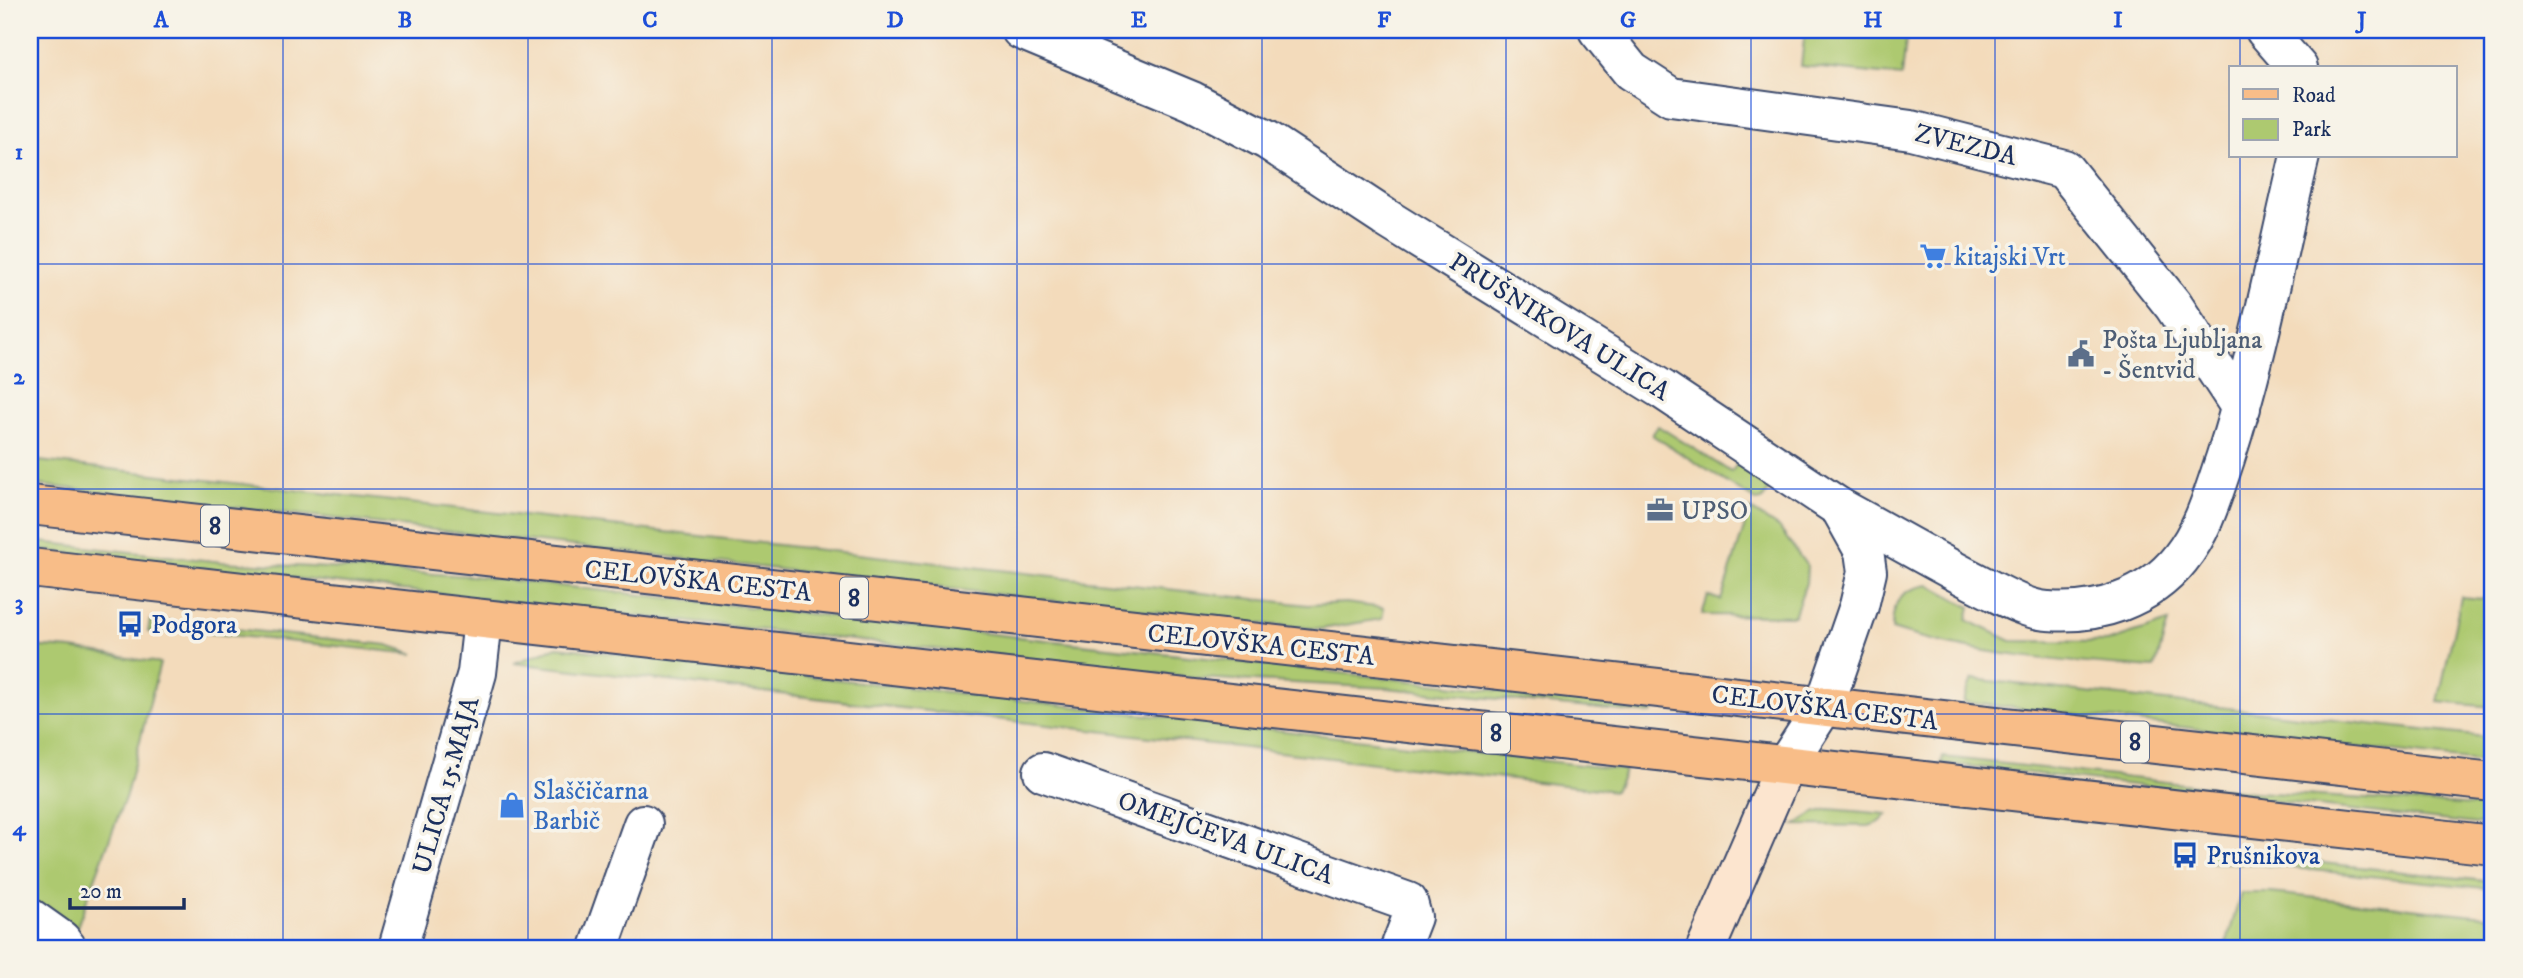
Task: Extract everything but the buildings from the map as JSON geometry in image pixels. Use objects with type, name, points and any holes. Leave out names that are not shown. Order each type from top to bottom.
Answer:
[{"type":"main road","name":"CELOVŠKA CESTA","points":[[30,505],[1268,645],[1825,704],[1932,720],[2493,782]]},
{"type":"main road","name":"8","points":[[30,568],[2493,845]]},
{"type":"street","name":"PRUŠNIKOVA ULICA","points":[[1021,30],[1192,101],[1267,139],[1384,217],[1663,390],[1840,508],[1864,551],[1867,572],[1855,618],[1825,704],[1785,766]]},
{"type":"street","name":"ZVEZDA","points":[[1598,30],[1631,71],[1671,97],[1911,130],[2064,169],[2173,305],[2241,408]]},
{"type":"street","points":[[2265,30],[2296,66]]},
{"type":"street","points":[[1840,508],[2017,603],[2046,611],[2084,611],[2126,602],[2156,582],[2179,560],[2203,525],[2241,408],[2300,158]]},
{"type":"street","name":"ULICA 15.MAJA","points":[[398,948],[477,673],[483,620]]},
{"type":"street","points":[[1706,948],[1785,766]]},
{"type":"street","name":"OMEJČEVA ULICA","points":[[1043,772],[1408,902],[1412,916],[1400,948]]},
{"type":"street","points":[[599,948],[643,824]]},
{"type":"street","points":[[30,918],[64,944]]},
{"type":"green space","points":[[1805,30],[1907,30],[1902,76],[1801,66]]},
{"type":"green space","points":[[1658,426],[1731,472],[1739,462],[1772,485],[1762,500],[1756,501],[1652,435]]},
{"type":"green space","points":[[30,460],[1308,605],[1346,603],[1384,608],[1382,619],[1321,629],[1250,623],[30,484]]},
{"type":"green space","points":[[1750,509],[1780,529],[1807,566],[1806,583],[1794,616],[1702,615],[1708,596],[1721,600]]},
{"type":"green space","points":[[30,541],[222,562],[472,576],[1654,708],[1651,714],[1386,688],[1198,678],[30,549]]},
{"type":"green space","points":[[1930,585],[1970,607],[1967,620],[2011,641],[2107,642],[2168,622],[2155,668],[1989,652],[1892,629],[1894,610],[1900,597],[1912,589]]},
{"type":"green space","points":[[2461,597],[2493,600],[2493,707],[2438,702]]},
{"type":"green space","points":[[150,620],[387,645],[415,654],[188,631],[148,632]]},
{"type":"green space","points":[[30,646],[72,649],[160,663],[126,795],[72,940],[30,907]]},
{"type":"green space","points":[[557,647],[1625,770],[1615,791],[514,663]]},
{"type":"green space","points":[[1972,679],[2493,738],[2493,763],[1963,702]]},
{"type":"green space","points":[[1943,757],[2255,792],[2493,807],[2493,826],[1941,763]]},
{"type":"green space","points":[[1829,809],[1888,814],[1880,822],[1869,826],[1795,825],[1814,813]]},
{"type":"green space","points":[[2206,850],[2493,882],[2493,889],[2254,864],[2204,862]]},
{"type":"green space","points":[[2241,893],[2271,893],[2493,917],[2493,948],[2225,948]]},
{"type":"place","name":"kitajski Vrt","points":[[1933,256]]},
{"type":"place","name":"Pošta Ljubljana - Šentvid","points":[[2081,354]]},
{"type":"place","name":"UPSO","points":[[1660,510]]},
{"type":"place","name":"Podgora","points":[[130,624]]},
{"type":"place","name":"Slaščičarna Barbič","points":[[512,805]]},
{"type":"place","name":"Prušnikova","points":[[2185,855]]}]
